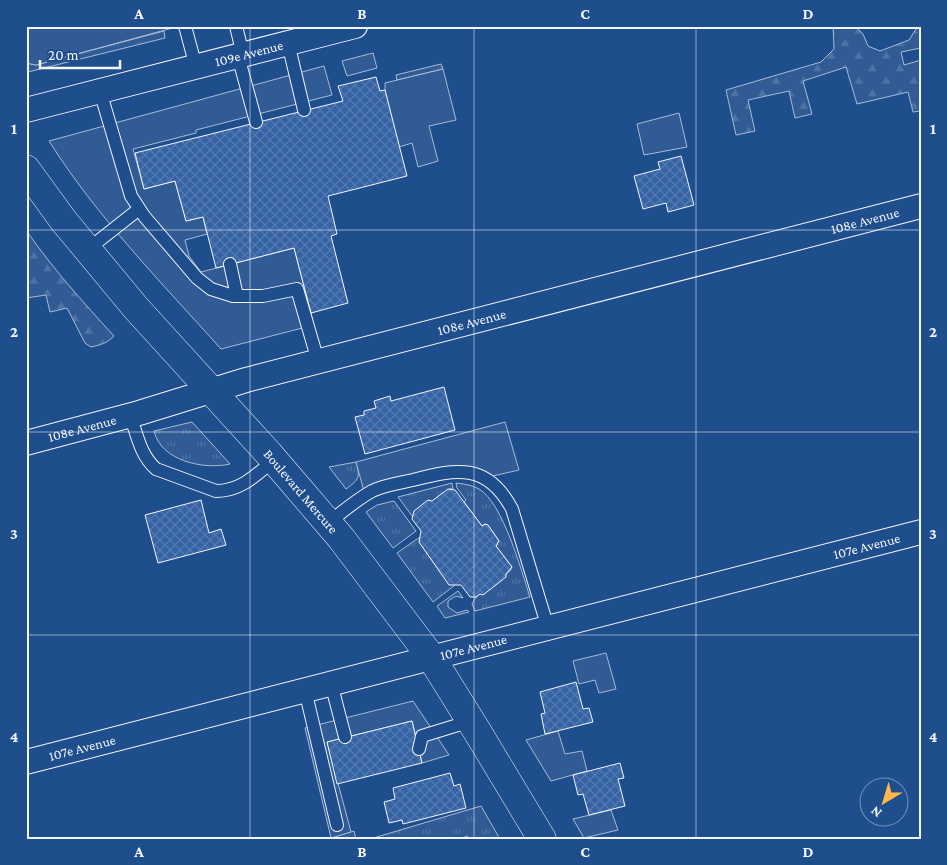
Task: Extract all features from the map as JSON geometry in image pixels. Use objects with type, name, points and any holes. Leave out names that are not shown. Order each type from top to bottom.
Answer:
[{"type":"street","name":"109e Avenue","points":[[26,110],[288,43],[317,31],[355,26]]},
{"type":"street","name":"Boulevard Mercure","points":[[26,169],[87,250],[136,308],[274,460],[328,523],[431,658],[542,839]]},
{"type":"street","name":"108e Avenue","points":[[26,443],[130,415],[211,390],[921,206]]},
{"type":"street","name":"107e Avenue","points":[[26,762],[921,532]]},
{"type":"lane","points":[[185,26],[196,67]]},
{"type":"lane","points":[[236,26],[256,122]]},
{"type":"lane","points":[[288,43],[304,110]]},
{"type":"lane","points":[[100,91],[131,196],[139,208],[203,283],[211,289],[237,296],[263,296],[297,289],[318,362]]},
{"type":"lane","points":[[87,250],[139,208]]},
{"type":"lane","points":[[230,264],[237,296]]},
{"type":"lane","points":[[130,415],[148,463],[156,469],[216,492],[226,491],[243,485],[274,460]]},
{"type":"lane","points":[[328,523],[366,495],[381,487],[456,471],[471,473],[484,478],[493,483],[502,492],[512,509],[548,628]]},
{"type":"lane","points":[[331,683],[345,737]]},
{"type":"lane","points":[[305,690],[337,825]]},
{"type":"lane","points":[[419,749],[422,736],[471,721]]},
{"type":"green space","points":[[833,26],[855,26],[863,34],[868,46],[880,51],[909,40],[918,26],[921,26],[921,48],[901,52],[904,65],[921,60],[921,111],[913,112],[908,92],[857,104],[846,67],[803,81],[812,114],[795,118],[789,91],[748,100],[755,131],[736,135],[726,90],[821,62],[834,49]]},
{"type":"green space","points":[[164,31],[165,38],[26,71],[26,63],[36,65]]},
{"type":"green space","points":[[441,64],[443,69],[397,80],[396,75]]},
{"type":"green space","points":[[26,230],[79,298],[114,336],[109,340],[91,347],[85,343],[67,308],[50,312],[46,295],[26,298]]},
{"type":"green space","points":[[192,422],[230,464],[208,466],[185,461],[165,450],[158,441],[154,431]]},
{"type":"green space","points":[[356,462],[358,477],[346,489],[329,467]]},
{"type":"green space","points":[[452,483],[453,489],[449,489],[413,517],[398,497]]},
{"type":"green space","points":[[456,483],[479,489],[496,508],[510,538],[530,597],[475,611],[472,604],[476,597],[510,571],[512,567],[496,546],[499,541],[488,525],[482,526],[464,502],[466,500],[457,488]]},
{"type":"green space","points":[[394,501],[416,531],[393,548],[366,512],[377,505]]},
{"type":"green space","points":[[420,537],[419,542],[449,584],[455,585],[433,602],[397,553]]},
{"type":"green space","points":[[458,591],[463,598],[456,596],[448,601],[448,607],[457,613],[467,610],[469,612],[445,618],[437,606]]},
{"type":"green space","points":[[481,806],[500,839],[469,839],[467,836],[461,839],[370,839]]},
{"type":"green space","points":[[354,831],[356,839],[331,838]]},
{"type":"shaded area","points":[[26,26],[180,26],[36,65],[26,63]]},
{"type":"shaded area","points":[[373,53],[377,68],[347,76],[342,61]]},
{"type":"shaded area","points":[[324,66],[332,95],[196,130],[196,133],[133,149],[144,189],[175,181],[186,221],[203,217],[207,234],[185,240],[189,256],[201,272],[294,248],[314,325],[221,349],[109,223],[49,141]]},
{"type":"shaded area","points":[[443,69],[456,120],[429,126],[438,161],[418,167],[412,143],[399,147],[385,83]]},
{"type":"shaded area","points":[[679,113],[687,147],[644,155],[637,124]]},
{"type":"shaded area","points":[[505,422],[519,470],[484,478],[471,473],[365,495],[356,462]]},
{"type":"shaded area","points":[[606,653],[616,689],[599,693],[595,680],[579,684],[573,661]]},
{"type":"shaded area","points":[[413,701],[449,755],[422,763],[412,721],[327,742],[351,832],[331,838],[305,728]]},
{"type":"shaded area","points":[[558,731],[565,754],[582,751],[587,771],[551,781],[526,740]]},
{"type":"shaded area","points":[[611,810],[618,830],[584,838],[573,819]]},
{"type":"building","points":[[376,77],[380,91],[385,90],[407,176],[328,196],[337,234],[331,236],[348,303],[311,313],[294,248],[216,268],[203,217],[186,221],[175,181],[144,189],[135,153],[343,101],[338,86]]},
{"type":"building","points":[[681,156],[694,205],[668,212],[666,203],[643,209],[634,176],[660,169],[658,162]]},
{"type":"building","points":[[444,387],[455,430],[365,454],[355,417],[364,415],[364,411],[376,408],[374,401],[390,396],[391,401]]},
{"type":"building","points":[[448,489],[455,490],[482,526],[488,525],[499,541],[496,546],[512,567],[506,574],[506,577],[483,595],[470,597],[461,585],[449,585],[419,542],[421,531],[412,519],[414,511],[428,500],[432,501]]},
{"type":"building","points":[[201,500],[209,533],[221,529],[226,545],[158,563],[145,515]]},
{"type":"building","points":[[576,682],[583,709],[589,708],[593,722],[545,734],[541,714],[545,713],[540,692]]},
{"type":"building","points":[[412,721],[422,763],[337,784],[327,742]]},
{"type":"building","points":[[620,763],[624,778],[618,779],[625,806],[589,815],[583,794],[578,795],[573,775]]},
{"type":"building","points":[[450,773],[454,786],[460,784],[466,808],[403,824],[402,820],[389,823],[384,802],[395,799],[393,788]]}]
